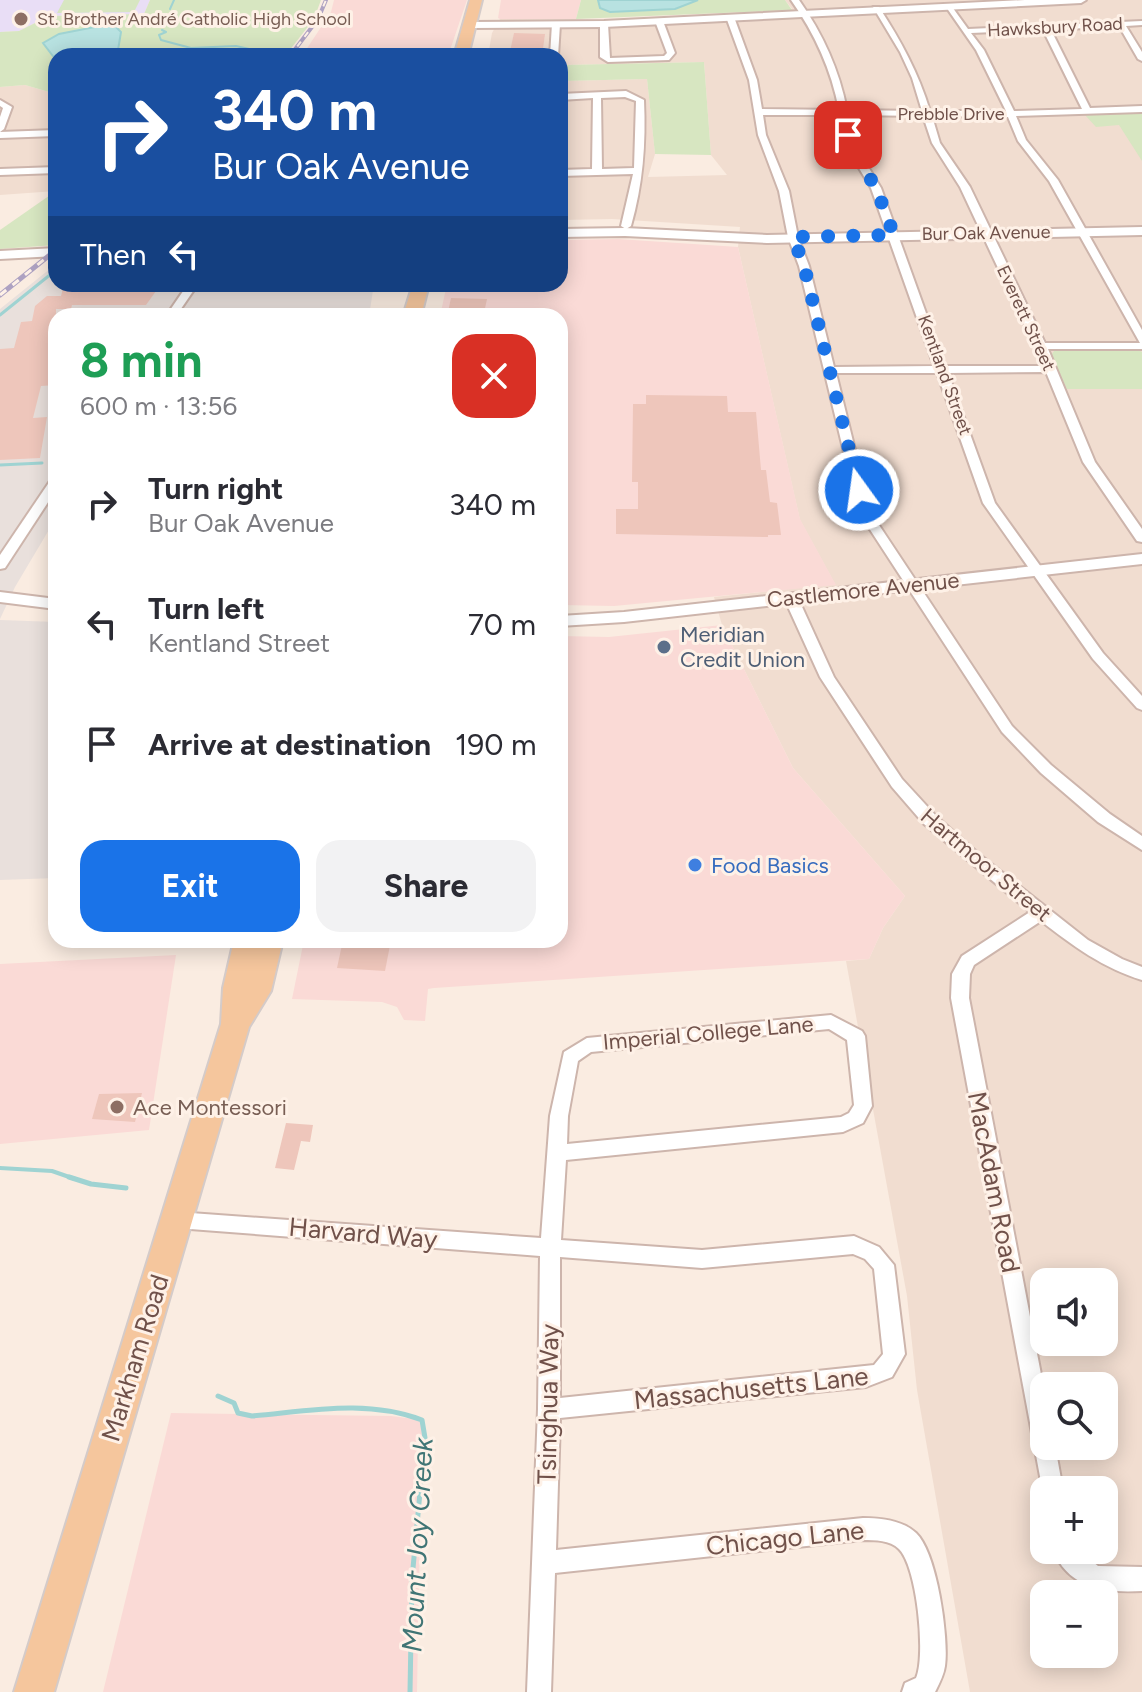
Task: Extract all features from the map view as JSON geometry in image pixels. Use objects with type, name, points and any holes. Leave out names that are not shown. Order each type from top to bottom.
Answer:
[{"type":"main road","points":[[474,48],[476,0]]},
{"type":"main road","points":[[465,48],[487,0]]},
{"type":"main road","name":"Markham Road","points":[[34,1692],[235,1024],[237,988],[246,948]]},
{"type":"main road","name":"Markham Road","points":[[235,1024],[257,991],[267,948]]},
{"type":"street","name":"Kentland Street","points":[[795,0],[805,13],[834,73],[856,155],[876,188],[894,235],[989,503],[1098,656],[1142,705]]},
{"type":"street","points":[[476,23],[604,24],[1081,0]]},
{"type":"street","points":[[947,6],[967,31],[1000,87],[1022,141],[1053,180],[1142,343],[1041,346]]},
{"type":"street","name":"Everett Street","points":[[876,9],[897,39],[916,78],[936,143],[965,187],[988,233],[1041,346],[1089,462],[1142,538]]},
{"type":"street","points":[[730,17],[749,69],[755,105],[760,112],[762,135],[784,191],[788,237],[804,266],[866,511],[910,585],[1007,729],[1046,769],[1104,818],[1142,844]]},
{"type":"street","points":[[604,24],[604,57],[608,60],[666,58],[671,53],[659,21]]},
{"type":"street","name":"Hawksbury Road","points":[[967,31],[1142,23]]},
{"type":"street","points":[[554,48],[556,24]]},
{"type":"street","points":[[1121,24],[1142,59]]},
{"type":"street","points":[[1046,28],[1087,111]]},
{"type":"street","points":[[568,97],[626,94],[640,100],[642,142],[639,171],[626,226]]},
{"type":"street","points":[[597,95],[597,173]]},
{"type":"street","points":[[0,103],[8,107],[0,132],[48,133]]},
{"type":"street","name":"Prebble Drive","points":[[760,112],[1011,114],[1142,109]]},
{"type":"street","points":[[0,172],[48,170]]},
{"type":"street","points":[[568,173],[639,171]]},
{"type":"street","name":"Bur Oak Avenue","points":[[568,230],[626,226],[788,237]]},
{"type":"street","name":"Bur Oak Avenue","points":[[568,230],[729,239],[1142,231]]},
{"type":"street","points":[[0,255],[48,252]]},
{"type":"street","points":[[829,370],[1050,369]]},
{"type":"street","points":[[0,565],[48,493]]},
{"type":"street","name":"Castlemore Avenue","points":[[568,619],[1142,559]]},
{"type":"street","points":[[0,597],[48,603]]},
{"type":"street","name":"Hartmoor Street","points":[[791,598],[827,677],[897,783],[930,820],[1041,913],[1105,957],[1142,974]]},
{"type":"street","name":"MacAdam Road","points":[[1041,913],[968,961],[961,974],[960,998],[1049,1476]]},
{"type":"street","name":"Imperial College Lane","points":[[557,1153],[843,1124],[856,1118],[863,1106],[856,1036],[831,1022],[587,1045],[570,1057],[559,1116]]},
{"type":"street","name":"Tsinghua Way","points":[[539,1692],[549,1409],[550,1249],[559,1116]]},
{"type":"street","name":"Harvard Way","points":[[177,1220],[550,1249]]},
{"type":"street","name":"Massachusetts Lane","points":[[549,1409],[866,1377],[888,1368],[894,1354],[884,1265],[880,1257],[864,1248],[845,1245],[702,1259],[550,1249]]},
{"type":"street","name":"Chicago Lane","points":[[543,1563],[863,1529],[895,1533],[914,1547],[920,1559],[933,1662],[925,1687],[914,1692]]},
{"type":"street","points":[[1074,1564],[1089,1577],[1108,1581],[1142,1579]]},
{"type":"shaded area","name":"St. Brother André Catholic High School","points":[[0,0],[150,0],[144,14],[49,16],[19,31],[0,32]]},
{"type":"shaded area","points":[[334,0],[467,0],[451,48],[307,48],[331,12]]},
{"type":"shaded area","points":[[501,0],[581,0],[576,19],[500,19]]},
{"type":"shaded area","points":[[785,0],[1142,0],[1142,1692],[970,1692],[917,1390],[907,1296],[846,961],[869,959],[883,928],[905,896],[793,768],[722,625],[714,597],[835,584],[800,520],[738,247],[740,227],[612,219],[568,220],[568,81],[647,79],[655,154],[648,177],[727,175],[711,155],[704,62],[568,65],[568,48],[489,48],[492,33],[500,19],[620,20],[792,9]]},
{"type":"shaded area","points":[[25,85],[48,92],[48,192],[0,195],[0,87]]},
{"type":"shaded area","points":[[618,239],[738,247],[800,519],[836,585],[614,606],[568,605],[568,308],[442,308],[445,292],[568,292],[568,240]]},
{"type":"shaded area","points":[[48,270],[48,292],[373,292],[370,308],[48,308],[48,531],[0,619],[0,309]]},
{"type":"shaded area","points":[[0,620],[48,622],[48,878],[0,880]]},
{"type":"shaded area","points":[[722,625],[793,768],[905,896],[883,928],[869,959],[434,988],[428,989],[425,1021],[404,1020],[397,1007],[382,1002],[292,999],[302,948],[568,948],[568,636],[609,637]]},
{"type":"shaded area","points":[[176,955],[149,1130],[0,1144],[0,964]]},
{"type":"shaded area","points":[[171,1413],[391,1416],[422,1420],[417,1692],[103,1692]]},
{"type":"green space","points":[[64,0],[140,0],[134,12],[57,13]]},
{"type":"green space","points":[[150,0],[321,0],[314,19],[291,48],[48,48],[48,92],[25,85],[0,87],[0,32],[19,31],[49,16],[144,14]]},
{"type":"green space","points":[[581,0],[785,0],[792,10],[576,19]]},
{"type":"green space","points":[[704,62],[711,155],[655,154],[647,79],[568,81],[568,65]]},
{"type":"green space","points":[[1142,113],[1142,161],[1119,125],[1096,127],[1085,115]]},
{"type":"green space","points":[[48,197],[48,246],[0,249],[0,230]]},
{"type":"green space","points":[[1055,350],[1138,350],[1142,352],[1142,389],[1067,389],[1051,355]]},
{"type":"water","points":[[598,0],[698,0],[675,9],[610,12],[600,8]]},
{"type":"water","points":[[105,25],[116,27],[121,32],[118,48],[48,50],[43,43],[59,34]]},
{"type":"building","points":[[514,33],[545,34],[543,48],[511,48]]},
{"type":"building","points":[[62,292],[155,292],[146,305],[48,308],[48,386],[41,386],[33,418],[47,417],[40,458],[0,460],[0,349],[14,348],[21,322],[32,321],[35,306],[47,296],[61,296]]},
{"type":"building","points":[[451,298],[487,299],[485,308],[449,308]]},
{"type":"building","points":[[646,395],[727,396],[728,412],[756,412],[761,470],[766,470],[770,502],[777,503],[781,535],[616,534],[616,509],[638,509],[638,482],[632,482],[633,404],[646,404]]},
{"type":"building","points":[[341,948],[389,948],[385,971],[337,968]]},
{"type":"building","name":"Ace Montessori","points":[[142,1093],[135,1122],[92,1119],[99,1094]]},
{"type":"building","points":[[286,1123],[313,1125],[310,1142],[301,1141],[294,1170],[275,1168]]},
{"type":"waterway","name":"Mount Joy Creek","points":[[170,9],[174,0]]},
{"type":"waterway","name":"Mount Joy Creek","points":[[162,30],[166,32],[159,35],[161,40],[191,48]]},
{"type":"waterway","name":"Mount Joy Creek","points":[[191,48],[245,48]]},
{"type":"waterway","name":"Mount Joy Creek","points":[[0,315],[48,276]]},
{"type":"waterway","name":"Mount Joy Creek","points":[[0,465],[42,463]]},
{"type":"waterway","name":"Mount Joy Creek","points":[[0,1168],[52,1171],[72,1178]]},
{"type":"waterway","name":"Mount Joy Creek","points":[[72,1178],[91,1184],[126,1188]]},
{"type":"waterway","name":"Mount Joy Creek","points":[[218,1396],[234,1403],[238,1413],[252,1416],[359,1408],[422,1420],[425,1438],[412,1579],[410,1692]]},
{"type":"railway","points":[[296,48],[318,19],[326,0]]},
{"type":"railway","points":[[0,295],[48,256]]},
{"type":"place","name":"St. Brother André Catholic High School","points":[[21,19]]},
{"type":"place","name":"Meridian Credit Union","points":[[664,647]]},
{"type":"place","name":"Food Basics","points":[[695,865]]},
{"type":"place","name":"Ace Montessori","points":[[117,1107]]},
{"type":"route","points":[[848,135],[876,188],[894,235],[793,237],[804,266],[859,490]]}]
